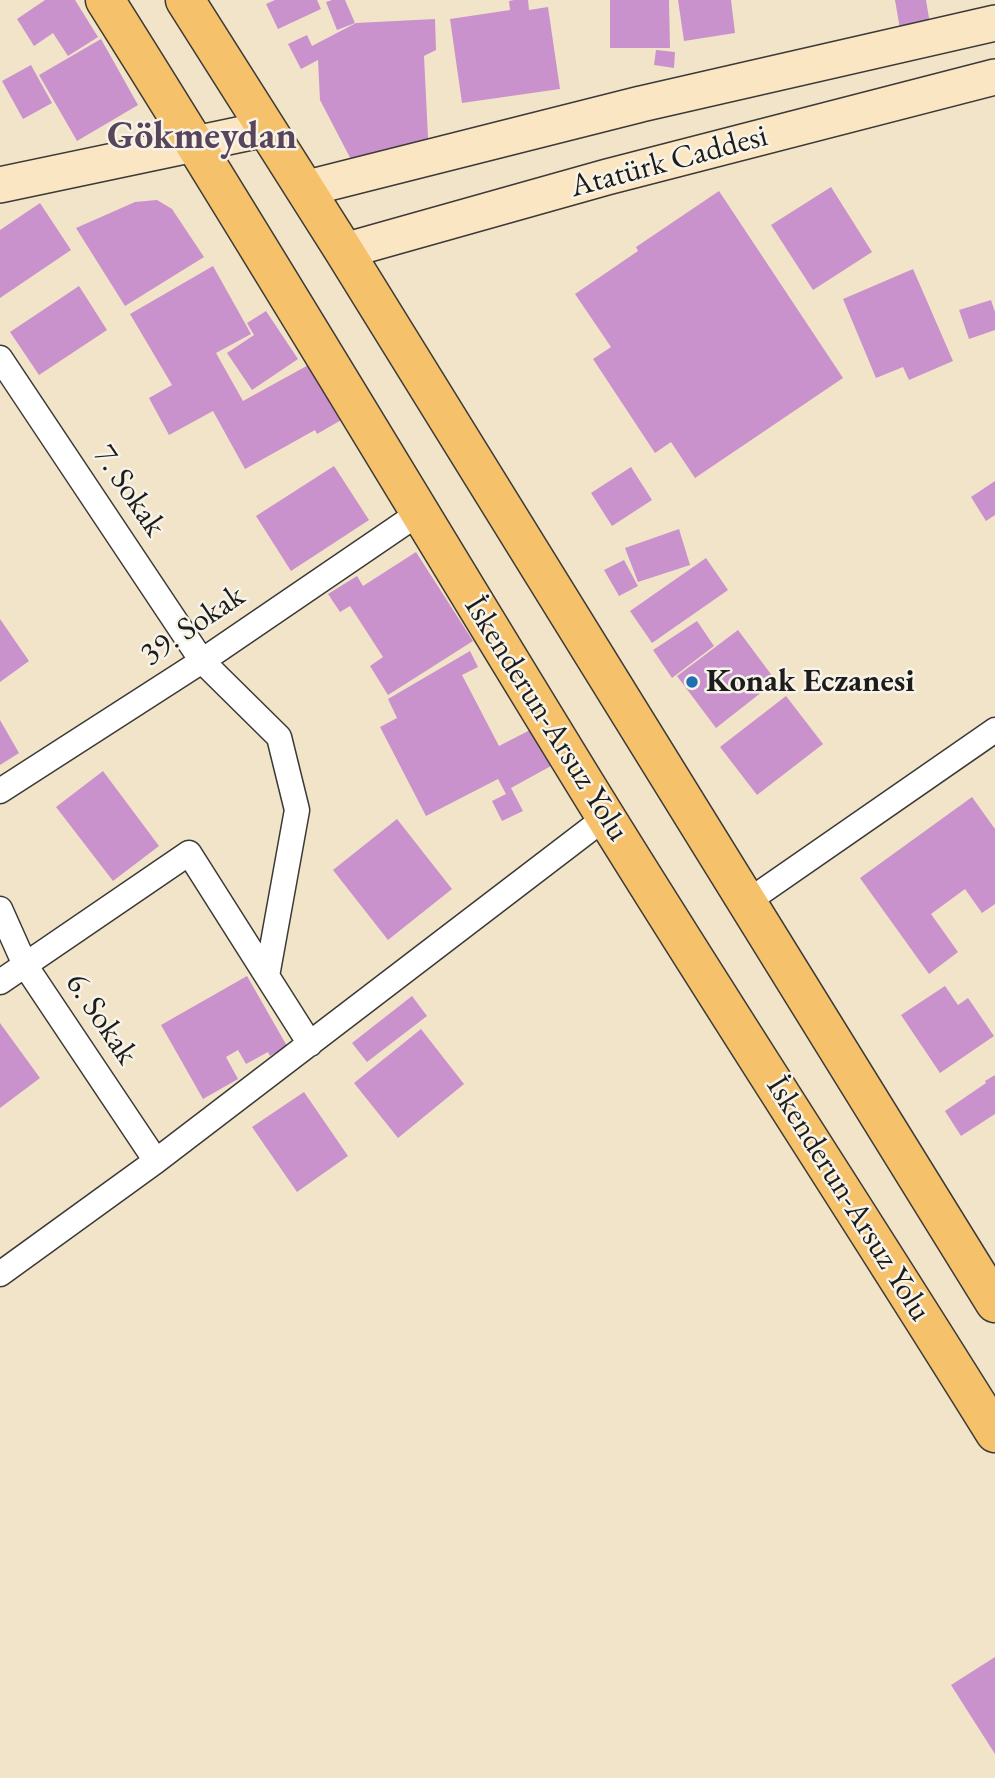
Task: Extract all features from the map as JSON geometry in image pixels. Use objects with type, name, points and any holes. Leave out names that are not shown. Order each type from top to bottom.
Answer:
[{"type":"main road","name":"İskenderun-Arsuz Yolu","points":[[105,0],[606,817],[995,1433]]},
{"type":"main road","points":[[184,0],[344,251],[995,1303]]},
{"type":"street","points":[[304,189],[641,104],[995,23]]},
{"type":"street","name":"Atatürk Caddesi","points":[[344,251],[607,177],[995,77]]},
{"type":"street","points":[[0,185],[266,129]]},
{"type":"street","name":"7. Sokak","points":[[0,359],[202,661],[279,737],[297,810],[267,976]]},
{"type":"street","name":"39. Sokak","points":[[0,791],[202,661],[419,513]]},
{"type":"street","points":[[747,902],[995,730]]},
{"type":"street","points":[[0,1274],[156,1161],[606,817]]},
{"type":"street","points":[[0,982],[189,853],[310,1044]]},
{"type":"street","name":"6. Sokak","points":[[0,909],[25,965],[156,1161]]},
{"type":"building","points":[[45,0],[75,0],[98,37],[68,56],[53,33],[34,46],[17,19]]},
{"type":"building","points":[[275,0],[317,0],[321,9],[278,29],[266,4]]},
{"type":"building","points":[[345,0],[355,23],[337,30],[326,2]]},
{"type":"building","points":[[528,0],[529,10],[548,7],[560,89],[462,103],[450,19],[510,10],[509,1]]},
{"type":"building","points":[[610,0],[669,0],[670,48],[610,48]]},
{"type":"building","points":[[678,0],[731,0],[735,33],[684,41]]},
{"type":"building","points":[[895,0],[926,0],[930,24],[900,29]]},
{"type":"building","points":[[435,19],[436,50],[424,56],[429,157],[357,171],[320,100],[318,60],[301,69],[288,44],[307,35],[312,46],[356,23]]},
{"type":"building","points":[[101,39],[138,105],[77,141],[39,75]]},
{"type":"building","points":[[656,50],[675,52],[674,68],[654,65]]},
{"type":"building","points":[[31,65],[52,103],[23,119],[2,81]]},
{"type":"building","points":[[831,187],[872,252],[813,290],[771,225]]},
{"type":"building","points":[[719,191],[843,378],[695,478],[671,442],[655,453],[593,359],[611,347],[575,294],[638,251],[636,247]]},
{"type":"building","points":[[157,200],[172,209],[204,257],[125,306],[76,228],[135,202]]},
{"type":"building","points":[[40,203],[71,250],[0,298],[0,230]]},
{"type":"building","points":[[213,266],[251,334],[216,353],[243,401],[312,363],[343,419],[317,434],[315,430],[245,469],[213,411],[169,435],[149,398],[172,385],[130,314]]},
{"type":"building","points":[[913,269],[953,361],[909,380],[903,367],[876,378],[843,299]]},
{"type":"building","points":[[79,286],[107,330],[39,375],[10,332]]},
{"type":"building","points":[[991,300],[995,312],[995,330],[969,339],[959,310]]},
{"type":"building","points":[[266,311],[298,359],[252,390],[227,353],[254,335],[247,323]]},
{"type":"building","points":[[334,466],[369,520],[291,571],[256,516]]},
{"type":"building","points":[[631,467],[652,500],[612,526],[591,493]]},
{"type":"building","points":[[995,481],[995,515],[986,521],[971,497]]},
{"type":"building","points":[[679,529],[690,565],[638,582],[625,548]]},
{"type":"building","points":[[416,552],[473,641],[388,695],[370,666],[383,657],[350,606],[340,612],[328,594],[357,576],[363,586]]},
{"type":"building","points":[[706,558],[728,590],[652,643],[630,611]]},
{"type":"building","points":[[624,560],[638,586],[619,596],[604,570]]},
{"type":"building","points":[[0,619],[29,661],[0,682]]},
{"type":"building","points":[[697,621],[714,646],[672,678],[653,650]]},
{"type":"building","points":[[738,630],[776,681],[716,728],[677,676]]},
{"type":"building","points":[[470,651],[478,667],[462,675],[499,746],[532,729],[551,766],[511,788],[523,811],[502,821],[492,801],[506,794],[498,779],[426,816],[380,727],[397,718],[388,699]]},
{"type":"building","points":[[786,696],[823,744],[757,795],[720,747]]},
{"type":"building","points":[[0,720],[19,753],[0,765]]},
{"type":"building","points":[[103,771],[159,846],[113,881],[56,807]]},
{"type":"building","points":[[972,797],[995,829],[995,904],[982,913],[965,889],[931,914],[958,952],[929,974],[860,878]]},
{"type":"building","points":[[397,819],[452,889],[388,940],[333,870]]},
{"type":"building","points":[[247,976],[287,1046],[270,1056],[268,1052],[246,1064],[238,1050],[226,1057],[238,1079],[203,1099],[161,1025]]},
{"type":"building","points":[[945,986],[958,1005],[968,998],[994,1036],[940,1073],[901,1015]]},
{"type":"building","points":[[412,996],[427,1016],[367,1062],[352,1043]]},
{"type":"building","points":[[0,1023],[40,1078],[0,1108]]},
{"type":"building","points":[[421,1029],[464,1084],[398,1138],[354,1083]]},
{"type":"building","points":[[995,1075],[995,1114],[961,1136],[945,1111]]},
{"type":"building","points":[[304,1092],[348,1156],[297,1192],[252,1127]]},
{"type":"building","points":[[995,1657],[995,1754],[951,1685]]},
{"type":"place","name":"Konak Eczanesi","points":[[692,682]]},
{"type":"district","name":"Gökmeydan","points":[[202,138]]}]
